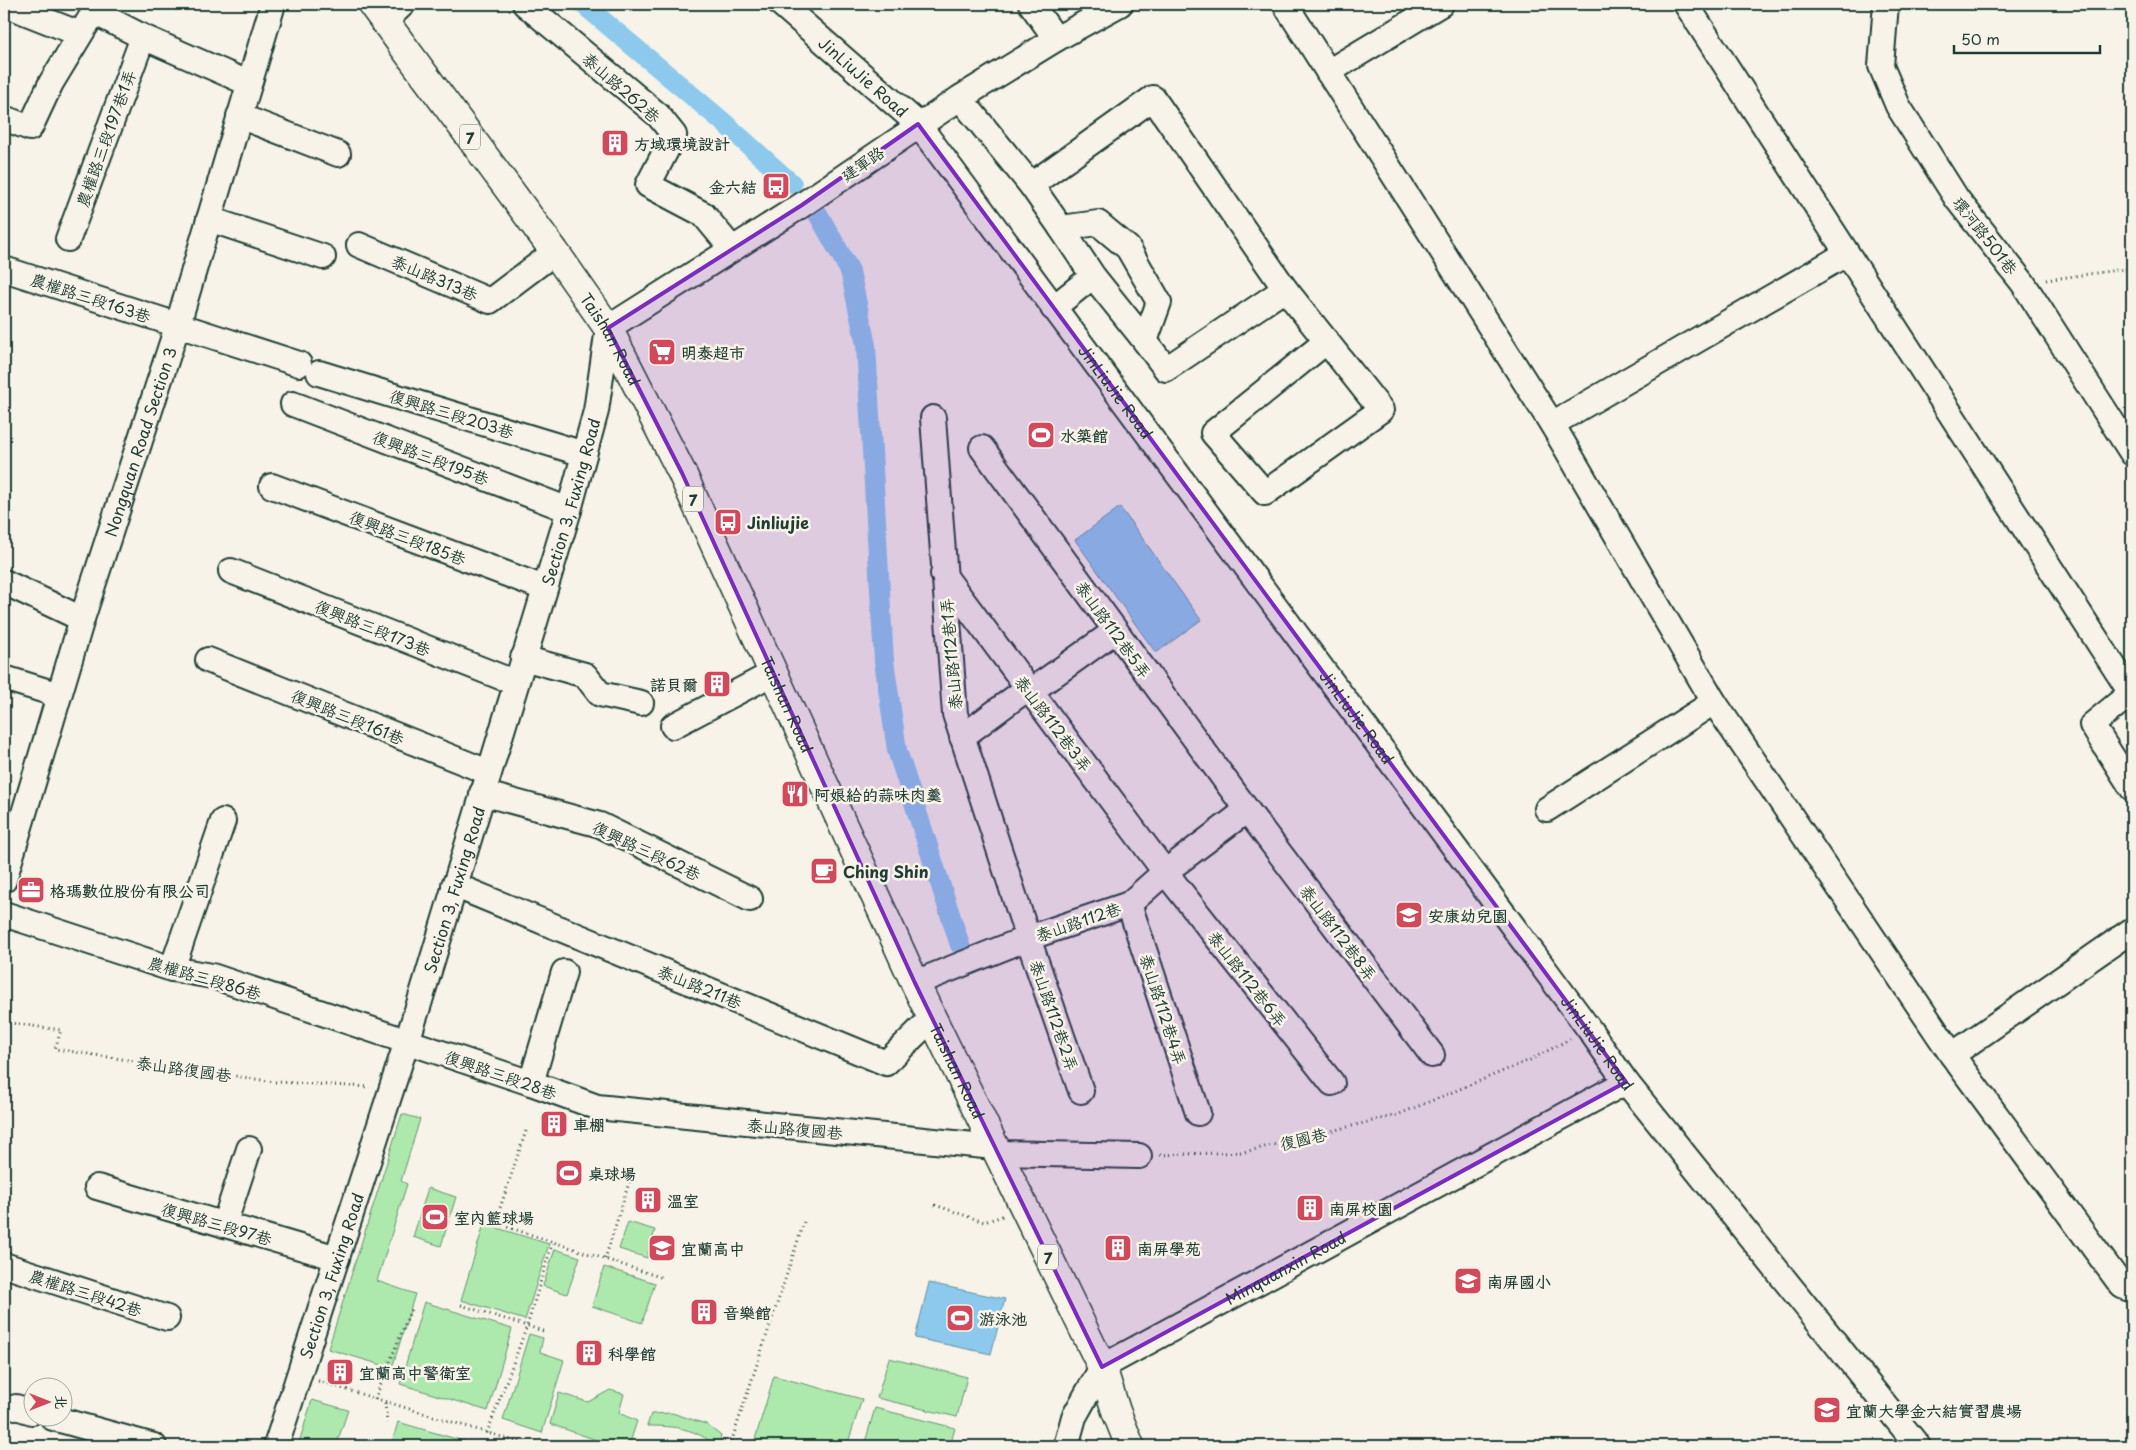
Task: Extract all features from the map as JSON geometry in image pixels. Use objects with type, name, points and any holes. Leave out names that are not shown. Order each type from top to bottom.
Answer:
[{"type":"main road","name":"Taishan Road","points":[[387,10],[608,328],[682,474],[915,983],[1102,1367],[1130,1446]]},
{"type":"street","points":[[4,4],[80,34]]},
{"type":"street","name":"Nongquan Road Section 3","points":[[4,880],[12,823],[59,695],[178,324],[272,4]]},
{"type":"street","name":"泰山路262巷","points":[[525,4],[658,115],[674,135],[648,185],[703,214],[732,249]]},
{"type":"street","name":"JinLiuJie Road","points":[[781,4],[918,124],[1589,1029],[1626,1082],[1918,1446]]},
{"type":"street","points":[[1031,4],[1056,39]]},
{"type":"street","name":"建軍路","points":[[608,328],[802,205],[918,124],[1056,39],[1120,4]]},
{"type":"street","points":[[1286,4],[1552,424],[1714,702],[1952,1055],[2122,1286],[2132,1290]]},
{"type":"street","points":[[1328,72],[1441,4]]},
{"type":"street","points":[[1686,4],[2131,693],[2092,725],[2132,788]]},
{"type":"street","name":"環河路501巷","points":[[1886,4],[1881,66],[1898,106],[1957,199],[2023,283],[2132,453]]},
{"type":"street","points":[[4,118],[30,128],[51,83],[96,8],[143,38],[248,83]]},
{"type":"street","name":"農權路三段197巷1弄","points":[[68,239],[143,38]]},
{"type":"street","points":[[960,98],[1030,185],[1093,276],[1166,370],[1285,289]]},
{"type":"street","points":[[1030,185],[1153,98],[1285,289],[1327,341],[1380,410],[1265,493],[1213,433],[1327,341]]},
{"type":"street","points":[[239,116],[338,154]]},
{"type":"street","points":[[209,219],[323,257]]},
{"type":"street","points":[[1061,228],[1098,223],[1128,248],[1159,302],[1145,341]]},
{"type":"street","name":"泰山路313巷","points":[[360,245],[490,301],[555,252]]},
{"type":"street","points":[[1552,424],[1846,254]]},
{"type":"street","name":"農權路三段163巷","points":[[4,269],[309,368]]},
{"type":"street","points":[[1053,308],[1093,276]]},
{"type":"street","name":"Section 3, Fuxing Road","points":[[276,1446],[406,1042],[569,510],[596,411],[608,328]]},
{"type":"street","name":"復興路三段203巷","points":[[309,368],[584,454]]},
{"type":"street","name":"復興路三段195巷","points":[[293,404],[569,510]]},
{"type":"street","name":"泰山路112巷1弄","points":[[933,418],[943,574],[955,714],[1028,938]]},
{"type":"street","name":"泰山路112巷5弄","points":[[982,448],[1247,810]]},
{"type":"street","name":"復興路三段185巷","points":[[272,486],[544,588]]},
{"type":"street","name":"復興路三段173巷","points":[[231,571],[516,683]]},
{"type":"street","name":"泰山路112巷3弄","points":[[943,574],[1165,872]]},
{"type":"street","points":[[4,582],[82,619]]},
{"type":"street","points":[[962,737],[1022,693],[1038,686],[1115,631]]},
{"type":"street","points":[[523,658],[585,675],[600,694],[641,703]]},
{"type":"street","name":"復興路三段161巷","points":[[208,660],[485,782]]},
{"type":"street","points":[[673,726],[773,673]]},
{"type":"street","points":[[4,678],[59,695]]},
{"type":"street","points":[[1547,809],[1714,702]]},
{"type":"street","name":"復興路三段62巷","points":[[485,782],[600,825],[750,899]]},
{"type":"street","name":"泰山路112巷","points":[[915,983],[1028,938],[1129,904],[1165,872],[1247,810]]},
{"type":"street","name":"泰山路112巷8弄","points":[[1247,810],[1432,1055]]},
{"type":"street","points":[[172,969],[223,822]]},
{"type":"street","name":"泰山路112巷6弄","points":[[1165,872],[1332,1083]]},
{"type":"street","name":"泰山路211巷","points":[[454,885],[886,1063],[932,1018]]},
{"type":"street","name":"泰山路112巷4弄","points":[[1129,904],[1198,1114]]},
{"type":"street","name":"農權路三段86巷","points":[[4,914],[172,969],[212,976],[406,1042]]},
{"type":"street","points":[[1952,1055],[2132,930]]},
{"type":"street","name":"泰山路112巷2弄","points":[[1028,938],[1081,1091]]},
{"type":"street","points":[[531,1083],[564,972]]},
{"type":"street","name":"復興路三段28巷","points":[[406,1042],[597,1107]]},
{"type":"street","name":"Minquanxin Road","points":[[1102,1367],[1626,1082]]},
{"type":"street","name":"泰山路復國巷","points":[[597,1107],[996,1150]]},
{"type":"street","points":[[224,1225],[249,1149]]},
{"type":"street","points":[[996,1150],[1139,1156]]},
{"type":"street","name":"復興路三段97巷","points":[[97,1187],[337,1258]]},
{"type":"street","name":"農權路三段42巷","points":[[4,1265],[168,1318]]},
{"type":"street","points":[[1066,1446],[1074,1417],[1102,1367]]},
{"type":"street","points":[[72,1423],[154,1446]]},
{"type":"path","points":[[2023,283],[2132,268]]},
{"type":"path","name":"泰山路復國巷","points":[[4,1022],[61,1030],[55,1049],[276,1082],[391,1088]]},
{"type":"path","name":"復國巷","points":[[1139,1156],[1244,1152],[1397,1115],[1530,1060],[1589,1029]]},
{"type":"path","points":[[526,1131],[495,1223],[663,1278]]},
{"type":"path","points":[[605,1259],[633,1170]]},
{"type":"path","points":[[934,1205],[984,1222],[1025,1210]]},
{"type":"path","points":[[730,1446],[804,1222]]},
{"type":"path","points":[[487,1433],[527,1326],[553,1241]]},
{"type":"path","points":[[461,1305],[543,1331]]},
{"type":"path","points":[[375,1399],[411,1309]]},
{"type":"path","points":[[298,1375],[531,1446]]},
{"type":"path","points":[[386,1402],[387,1423]]},
{"type":"highlighted area","points":[[918,124],[1626,1082],[1102,1367],[915,983],[682,473],[608,328],[802,205]]},
{"type":"green space","points":[[402,1114],[420,1119],[401,1181],[407,1184],[377,1281],[415,1294],[392,1368],[328,1349]]},
{"type":"green space","name":"室內籃球場","points":[[428,1188],[456,1197],[441,1246],[413,1237]]},
{"type":"green space","points":[[628,1222],[655,1230],[647,1258],[619,1249]]},
{"type":"green space","points":[[484,1224],[549,1244],[525,1320],[461,1300]]},
{"type":"green space","points":[[555,1249],[580,1257],[567,1294],[543,1286]]},
{"type":"green space","points":[[604,1267],[655,1283],[642,1323],[592,1306]]},
{"type":"green space","points":[[424,1302],[512,1329],[488,1411],[400,1384]]},
{"type":"green space","points":[[529,1334],[543,1338],[540,1352],[564,1360],[542,1433],[503,1420]]},
{"type":"green space","points":[[889,1358],[967,1377],[957,1417],[877,1398]]},
{"type":"green space","points":[[774,1376],[862,1399],[847,1446],[753,1446]]},
{"type":"green space","points":[[610,1390],[624,1394],[619,1413],[637,1421],[629,1446],[614,1446],[550,1424],[559,1393],[588,1402]]},
{"type":"green space","points":[[312,1400],[348,1410],[336,1446],[298,1446]]},
{"type":"green space","points":[[875,1408],[955,1428],[950,1446],[864,1446]]},
{"type":"green space","points":[[672,1413],[706,1424],[721,1436],[719,1446],[716,1446],[700,1435],[684,1429],[647,1426],[651,1414]]},
{"type":"green space","points":[[398,1422],[470,1443],[469,1446],[391,1446]]},
{"type":"water","points":[[1120,507],[1201,620],[1156,653],[1075,540]]},
{"type":"water","name":"游泳池","points":[[929,1283],[1005,1299],[991,1354],[915,1338]]},
{"type":"waterway","points":[[583,4],[722,121],[792,184]]},
{"type":"waterway","points":[[818,214],[850,271],[866,345],[884,661],[897,750],[960,945]]},
{"type":"place","name":"方域環境設計","points":[[615,143]]},
{"type":"place","name":"金六結","points":[[776,186]]},
{"type":"place","name":"明泰超市","points":[[662,352]]},
{"type":"place","name":"水築館","points":[[1041,435]]},
{"type":"place","name":"Jinliujie","points":[[728,522]]},
{"type":"place","name":"諾貝爾","points":[[717,684]]},
{"type":"place","name":"阿娘給的蒜味肉羹","points":[[795,794]]},
{"type":"place","name":"Ching Shin","points":[[824,871]]},
{"type":"place","name":"格瑪數位股份有限公司","points":[[31,890]]},
{"type":"place","name":"安康幼兒園","points":[[1409,915]]},
{"type":"place","name":"車棚","points":[[554,1124]]},
{"type":"place","name":"桌球場","points":[[569,1173]]},
{"type":"place","name":"溫室","points":[[648,1200]]},
{"type":"place","name":"南屏校園","points":[[1310,1208]]},
{"type":"place","name":"室內籃球場","points":[[435,1217]]},
{"type":"place","name":"宜蘭高中","points":[[662,1248]]},
{"type":"place","name":"南屏學苑","points":[[1118,1248]]},
{"type":"place","name":"南屏國小","points":[[1468,1281]]},
{"type":"place","name":"音樂館","points":[[704,1312]]},
{"type":"place","name":"游泳池","points":[[960,1318]]},
{"type":"place","name":"科學館","points":[[589,1353]]},
{"type":"place","name":"宜蘭高中警衛室","points":[[340,1372]]},
{"type":"place","name":"宜蘭大學金六結實習農場","points":[[1827,1410]]}]
